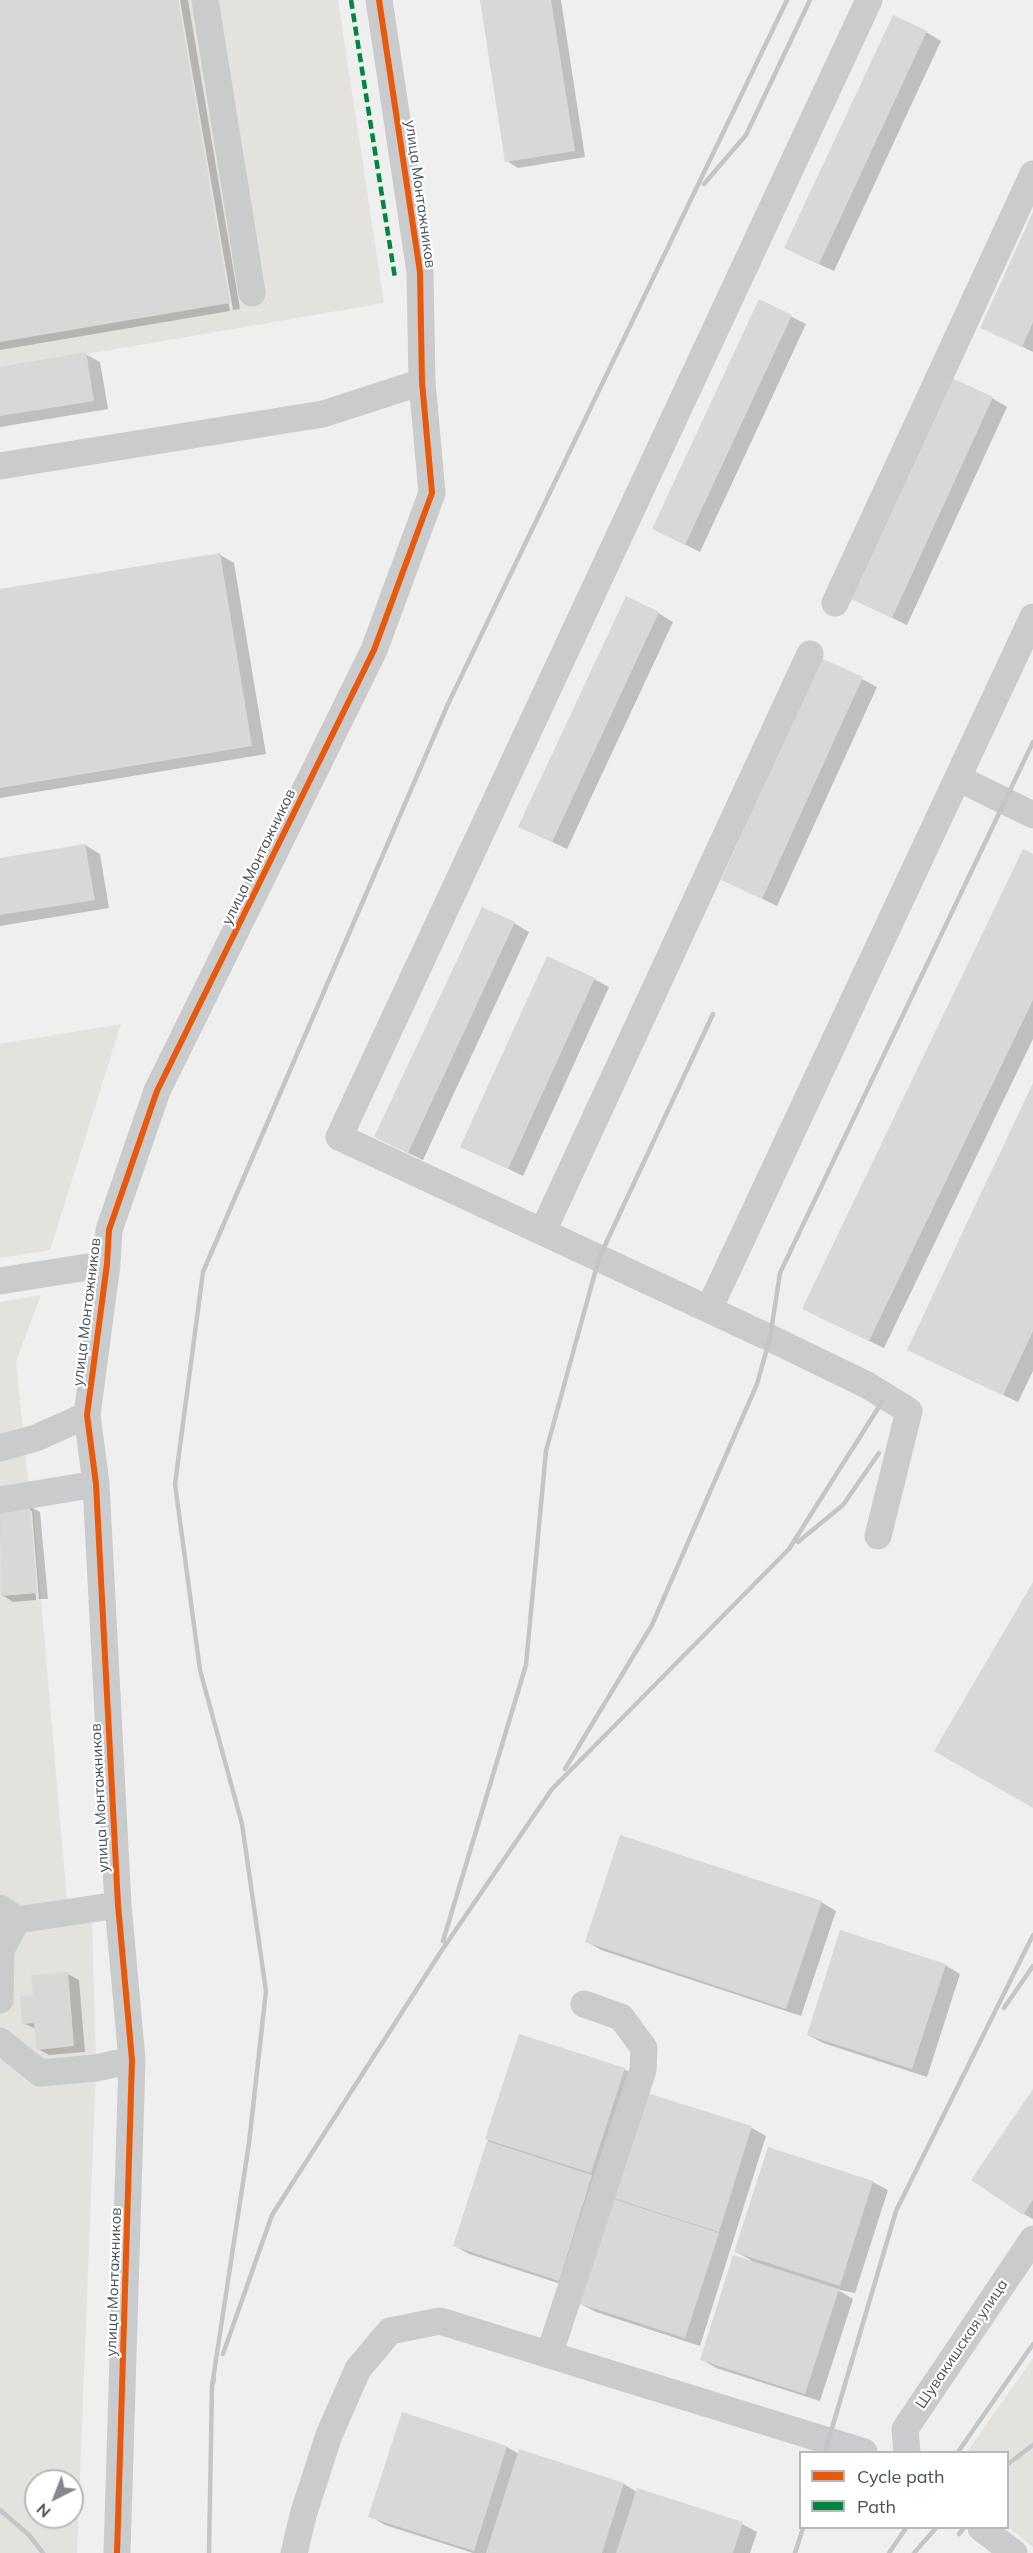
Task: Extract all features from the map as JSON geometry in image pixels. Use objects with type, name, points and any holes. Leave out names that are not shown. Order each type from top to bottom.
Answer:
[{"type":"street","points":[[205,0],[252,293]]},
{"type":"street","name":"улица Монтажников","points":[[117,2553],[132,2060],[118,1905],[96,1484],[87,1416],[107,1264],[109,1230],[158,1091],[374,650],[432,493],[422,382],[420,272],[379,0]]},
{"type":"street","points":[[869,0],[339,1137],[709,1309],[867,1385],[909,1411],[878,1536]]},
{"type":"street","points":[[835,603],[1033,174]]},
{"type":"street","points":[[0,466],[322,414],[422,382]]},
{"type":"street","points":[[709,1309],[1033,617]]},
{"type":"street","points":[[543,1231],[810,654]]},
{"type":"street","points":[[958,778],[1033,815]]},
{"type":"street","points":[[0,1281],[107,1264]]},
{"type":"street","points":[[0,1448],[36,1438],[87,1416]]},
{"type":"street","points":[[0,1500],[96,1484]]},
{"type":"street","points":[[0,2000],[1,1950],[8,1914],[118,1905]]},
{"type":"street","points":[[549,2355],[643,2070],[644,2048],[621,2017],[584,2004]]},
{"type":"street","points":[[0,2040],[40,2073],[96,2068],[132,2060]]},
{"type":"street","name":"Шувакишская улица","points":[[907,2451],[905,2429],[1033,2239]]},
{"type":"street","points":[[294,2553],[304,2512],[329,2435],[358,2369],[390,2331],[440,2321],[861,2451]]},
{"type":"street","points":[[982,2529],[1014,2553]]},
{"type":"shaded area","points":[[0,0],[338,0],[384,303],[0,369]]},
{"type":"shaded area","points":[[121,1024],[50,1250],[0,1258],[0,1044]]},
{"type":"shaded area","points":[[41,1295],[16,1361],[27,1471],[32,1495],[68,1913],[92,1922],[96,2068],[80,2469],[24,2469],[24,2529],[78,2529],[77,2553],[0,2553],[0,1302]]},
{"type":"shaded area","points":[[1033,2358],[1033,2547],[1009,2528],[1009,2451],[968,2451]]},
{"type":"building","points":[[0,0],[178,0],[230,303],[0,342]]},
{"type":"building","points":[[480,0],[551,0],[575,151],[505,162]]},
{"type":"building","points":[[893,15],[927,31],[819,264],[784,248]]},
{"type":"building","points":[[1033,212],[1033,322],[1022,347],[980,328]]},
{"type":"building","points":[[759,299],[792,315],[685,545],[652,529]]},
{"type":"building","points":[[86,352],[94,401],[0,416],[0,367]]},
{"type":"building","points":[[952,378],[993,397],[892,618],[851,599]]},
{"type":"building","points":[[220,553],[252,746],[0,788],[0,589]]},
{"type":"building","points":[[626,596],[659,612],[552,842],[518,827]]},
{"type":"building","points":[[821,658],[863,677],[762,899],[721,880]]},
{"type":"building","points":[[85,844],[95,900],[0,915],[0,858]]},
{"type":"building","points":[[1023,849],[1033,854],[1033,1000],[869,1341],[802,1309]]},
{"type":"building","points":[[482,907],[515,922],[408,1153],[374,1137]]},
{"type":"building","points":[[547,956],[595,978],[508,1169],[460,1147]]},
{"type":"building","points":[[1033,1083],[1033,1331],[1003,1395],[907,1350]]},
{"type":"building","points":[[30,1504],[37,1593],[1,1596],[0,1507]]},
{"type":"building","points":[[1033,1582],[1033,1808],[934,1751]]},
{"type":"building","points":[[620,1835],[822,1901],[786,2009],[585,1942]]},
{"type":"building","points":[[840,1930],[946,1964],[912,2069],[807,2035]]},
{"type":"building","points":[[68,1972],[74,2046],[37,2050],[34,2023],[22,2024],[20,1996],[33,1995],[31,1975]]},
{"type":"building","points":[[519,2034],[625,2068],[591,2173],[485,2139]]},
{"type":"building","points":[[1033,2089],[1033,2200],[1023,2215],[971,2180]]},
{"type":"building","points":[[647,2093],[752,2126],[719,2232],[613,2198]]},
{"type":"building","points":[[487,2141],[592,2175],[559,2281],[453,2246]]},
{"type":"building","points":[[768,2147],[873,2181],[840,2286],[734,2252]]},
{"type":"building","points":[[613,2199],[719,2233],[685,2338],[580,2304]]},
{"type":"building","points":[[733,2255],[839,2289],[805,2394],[700,2360]]},
{"type":"building","points":[[402,2412],[507,2446],[474,2551],[368,2517]]},
{"type":"building","points":[[519,2449],[624,2483],[602,2553],[486,2553]]},
{"type":"building","points":[[637,2488],[743,2522],[733,2553],[616,2553]]},
{"type":"railway","points":[[212,2386],[249,2143],[266,1991],[242,1824],[200,1670],[175,1484],[203,1272],[448,704],[787,0]]},
{"type":"railway","points":[[704,184],[746,135],[810,0]]},
{"type":"railway","points":[[565,1769],[652,1625],[757,1384],[770,1338],[780,1273],[1033,742]]},
{"type":"railway","points":[[443,1941],[526,1665],[546,1451],[599,1258],[713,1014]]},
{"type":"railway","points":[[223,2354],[272,2215],[440,1953],[552,1789],[789,1549],[882,1402]]},
{"type":"railway","points":[[798,1542],[843,1505],[879,1453]]},
{"type":"railway","points":[[825,2451],[896,2211],[1033,1935]]},
{"type":"railway","points":[[1004,2008],[1033,1966]]},
{"type":"railway","points":[[959,2451],[1033,2344]]},
{"type":"railway","points":[[209,2553],[214,2379]]},
{"type":"railway","points":[[1009,2463],[1033,2445]]},
{"type":"railway","points":[[0,2510],[29,2535],[43,2553]]},
{"type":"railway","points":[[795,2553],[803,2529]]},
{"type":"railway","points":[[889,2553],[905,2529]]},
{"type":"railway","points":[[914,2553],[935,2529]]},
{"type":"railway","points":[[959,2534],[963,2529]]},
{"type":"marked path","points":[[351,0],[395,278]]},
{"type":"cycle path","points":[[117,2553],[132,2060],[118,1905],[96,1484],[87,1415],[107,1264],[109,1230],[157,1091],[374,650],[432,493],[422,382],[420,272],[379,0]]}]
